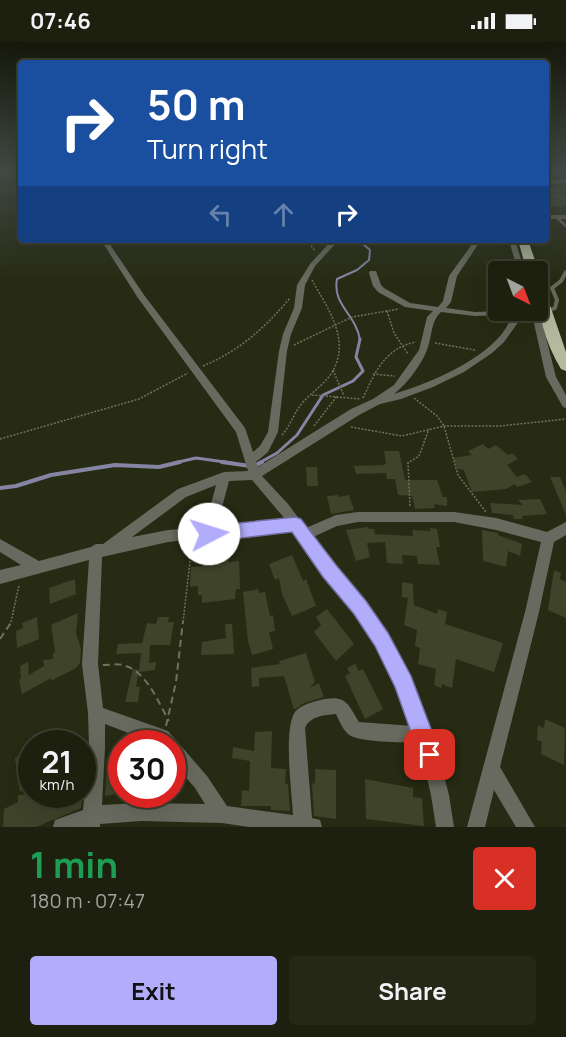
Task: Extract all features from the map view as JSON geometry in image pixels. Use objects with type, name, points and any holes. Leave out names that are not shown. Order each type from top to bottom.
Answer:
[{"type":"highway","points":[[524,243],[530,261]]},
{"type":"highway","points":[[545,321],[566,366]]},
{"type":"street","points":[[549,217],[566,217]]},
{"type":"street","points":[[106,243],[141,296],[241,431],[252,459],[255,475],[360,608],[381,640],[404,683],[425,735],[440,795],[445,827]]},
{"type":"street","points":[[252,459],[264,449],[273,432],[283,351],[287,334],[298,308],[301,285],[308,271],[333,243]]},
{"type":"street","points":[[92,821],[97,747],[96,713],[90,664],[102,549],[182,493],[224,477],[255,475],[397,387],[416,362],[425,342],[431,317],[447,302],[453,276],[476,243]]},
{"type":"street","points":[[513,243],[519,261]]},
{"type":"street","points":[[373,273],[376,286],[381,290],[418,308],[488,313]]},
{"type":"street","points":[[376,402],[408,394],[472,363],[507,333],[515,321]]},
{"type":"street","points":[[542,321],[551,377],[566,404]]},
{"type":"street","points":[[209,534],[224,477]]},
{"type":"street","points":[[0,577],[102,549],[193,535],[299,530],[358,517],[454,517],[496,524],[548,538],[566,528]]},
{"type":"street","points":[[476,827],[532,612],[548,538]]},
{"type":"street","points":[[0,546],[37,567]]},
{"type":"street","points":[[303,826],[297,728],[305,714],[332,705],[340,706],[354,729],[364,732],[425,735]]},
{"type":"street","points":[[96,713],[137,730]]},
{"type":"street","points":[[186,764],[222,814]]},
{"type":"street","points":[[491,768],[526,827]]},
{"type":"street","points":[[62,827],[141,812],[222,814],[313,827]]},
{"type":"lane","points":[[556,217],[566,226]]},
{"type":"lane","points":[[548,309],[555,308],[557,300],[552,288],[560,282],[566,272]]},
{"type":"path","points":[[309,243],[319,257]]},
{"type":"path","points":[[282,435],[304,402],[321,387],[333,369],[340,346],[337,322],[308,271]]},
{"type":"path","points":[[0,439],[139,399],[196,368],[236,351],[249,342],[301,285]]},
{"type":"path","points":[[283,351],[352,316],[418,308]]},
{"type":"path","points":[[387,310],[400,345],[416,362]]},
{"type":"path","points":[[355,412],[373,374],[382,361],[400,345],[425,342],[485,353]]},
{"type":"path","points":[[333,369],[344,397]]},
{"type":"path","points":[[373,374],[408,375]]},
{"type":"path","points":[[408,394],[437,417],[444,426],[458,476],[496,524]]},
{"type":"path","points":[[311,395],[362,399]]},
{"type":"path","points":[[314,426],[338,396]]},
{"type":"path","points":[[331,427],[369,429],[402,436],[444,426],[500,426],[566,419]]},
{"type":"path","points":[[412,518],[407,469],[409,461],[419,456],[429,429]]},
{"type":"path","points":[[169,730],[193,535]]},
{"type":"path","points":[[0,639],[12,621],[21,573]]},
{"type":"path","points":[[90,664],[126,665],[145,682],[169,721]]},
{"type":"building","points":[[483,444],[488,449],[496,445],[508,455],[512,453],[518,459],[507,465],[517,477],[525,474],[532,482],[517,487],[515,484],[506,489],[472,492],[464,470],[458,469],[453,458],[472,455],[468,451]]},
{"type":"building","points":[[384,451],[399,451],[405,480],[437,480],[443,497],[447,497],[447,506],[434,504],[435,508],[415,509],[412,496],[398,495],[395,479],[387,479],[386,473],[356,474],[354,466],[384,465],[386,463]]},
{"type":"building","points":[[306,467],[317,467],[318,486],[307,486]]},
{"type":"building","points":[[550,477],[560,477],[566,491],[566,515]]},
{"type":"building","points":[[338,495],[338,497],[349,495],[354,510],[331,514],[327,496]]},
{"type":"building","points":[[540,499],[547,514],[522,516],[523,519],[514,519],[513,515],[492,513],[490,503],[523,505],[518,500]]},
{"type":"building","points":[[368,527],[374,529],[375,534],[413,536],[412,530],[437,529],[440,547],[436,547],[440,565],[418,564],[417,556],[402,555],[403,564],[387,563],[385,542],[367,543],[370,557],[356,561],[346,530]]},
{"type":"building","points":[[482,530],[498,533],[498,535],[522,544],[520,556],[508,551],[506,567],[483,561]]},
{"type":"building","points":[[228,550],[228,562],[239,561],[240,589],[236,589],[235,599],[202,603],[202,595],[198,595],[198,586],[190,587],[191,567],[203,566],[204,552]]},
{"type":"building","points":[[292,555],[303,581],[306,579],[316,606],[292,616],[282,594],[279,578],[275,580],[269,564]]},
{"type":"building","points":[[554,570],[561,573],[560,579],[566,582],[566,618],[548,610]]},
{"type":"building","points":[[75,579],[76,594],[50,604],[49,588]]},
{"type":"building","points":[[402,582],[413,584],[414,605],[437,614],[438,609],[447,612],[445,624],[503,643],[494,672],[456,659],[452,688],[442,684],[441,688],[434,685],[436,669],[418,664],[420,648],[415,646],[417,630],[404,625],[408,598],[402,597]]},
{"type":"building","points":[[258,589],[259,593],[265,592],[270,616],[273,615],[275,631],[269,632],[273,649],[252,655],[248,641],[243,592]]},
{"type":"building","points":[[327,609],[354,644],[336,661],[314,632],[321,625],[316,617]]},
{"type":"building","points":[[78,613],[76,633],[81,649],[80,663],[76,668],[51,681],[51,678],[22,694],[19,680],[21,678],[20,666],[28,662],[29,675],[44,666],[43,660],[53,659],[55,652],[51,625]]},
{"type":"building","points":[[37,617],[39,639],[17,648],[16,631],[23,628],[22,623]]},
{"type":"building","points":[[158,617],[169,617],[168,622],[174,622],[170,645],[150,645],[149,663],[156,662],[155,670],[139,672],[141,653],[116,654],[118,644],[142,643],[147,623],[156,624]]},
{"type":"building","points":[[225,624],[232,624],[234,654],[201,655],[202,642],[226,638]]},
{"type":"building","points":[[306,653],[315,682],[310,688],[319,683],[324,697],[304,703],[294,710],[284,676],[259,678],[259,686],[252,687],[251,668],[280,664],[279,661]]},
{"type":"building","points":[[355,664],[359,671],[363,669],[383,709],[365,719],[345,676],[350,673],[347,668]]},
{"type":"building","points":[[133,669],[139,670],[136,687],[140,687],[138,702],[125,702]]},
{"type":"building","points":[[545,719],[565,728],[564,765],[541,754],[542,742],[537,740],[538,725],[544,728]]},
{"type":"building","points":[[272,731],[271,768],[286,769],[285,784],[288,784],[290,811],[271,810],[271,806],[241,806],[242,790],[249,791],[250,761],[232,758],[233,747],[254,751],[255,732]]},
{"type":"building","points":[[18,756],[18,778],[15,758]]},
{"type":"building","points":[[107,760],[108,795],[105,796]]},
{"type":"building","points":[[315,769],[336,770],[336,819],[314,816],[312,783],[315,784]]},
{"type":"building","points":[[365,779],[413,788],[413,797],[422,798],[424,826],[366,819]]},
{"type":"building","points":[[18,802],[18,808],[81,808],[36,827],[3,827],[4,809]]},
{"type":"waterway","points":[[360,340],[358,331],[341,303],[336,288],[337,279],[357,270],[369,260],[370,250],[363,244]]},
{"type":"waterway","points":[[259,463],[277,453],[297,435],[323,395],[353,381],[363,371],[356,357],[360,340]]},
{"type":"waterway","points":[[174,463],[196,458],[232,463]]},
{"type":"waterway","points":[[0,488],[16,486],[51,475],[115,465],[159,467],[180,462]]},
{"type":"waterway","points":[[222,462],[250,466]]},
{"type":"waterway","points":[[256,465],[262,462]]},
{"type":"route","points":[[209,534],[296,524],[360,608],[381,640],[404,683],[425,735],[430,755]]}]
